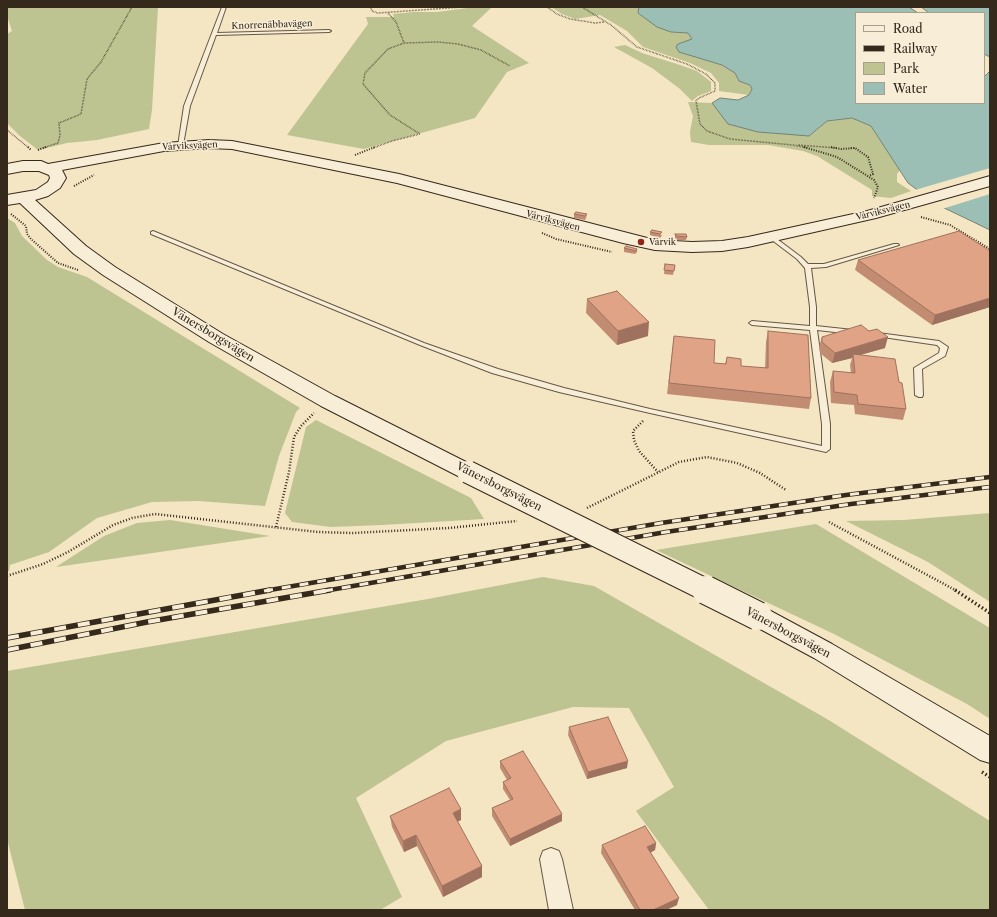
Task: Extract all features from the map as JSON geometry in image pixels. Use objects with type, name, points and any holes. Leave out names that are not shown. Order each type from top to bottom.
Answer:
[{"type":"street","name":"Vårviksvägen","points":[[49,168],[180,145],[232,145],[273,152],[399,179],[567,225],[655,244],[692,247],[716,246],[771,237],[870,215],[916,210],[990,180]]},
{"type":"street","name":"Vårviksvägen","points":[[54,186],[116,156]]},
{"type":"street","points":[[10,164],[49,168],[58,175],[57,182],[54,186]]},
{"type":"street","name":"Vänersborgsvägen","points":[[16,199],[42,193],[54,186]]},
{"type":"street","name":"Vänersborgsvägen","points":[[16,199],[35,210],[80,250],[109,271],[216,338],[328,401],[758,616],[823,651],[990,751]]},
{"type":"street","points":[[551,860],[561,910]]},
{"type":"lane","name":"Knorrenäbbavägen","points":[[180,145],[187,106],[224,7]]},
{"type":"lane","name":"Knorrenäbbavägen","points":[[215,34],[329,31]]},
{"type":"lane","points":[[153,233],[447,354],[495,371],[532,382],[650,411],[826,449],[826,424],[812,328],[810,277],[807,266],[799,258],[771,237]]},
{"type":"lane","points":[[807,266],[824,266],[896,245]]},
{"type":"lane","points":[[752,323],[812,328],[939,343],[944,347],[942,354],[918,368],[919,395]]},
{"type":"path","points":[[33,152],[58,143],[60,135],[59,123],[81,114],[87,79],[101,62],[132,7]]},
{"type":"path","points":[[370,7],[372,11],[378,13],[463,7]]},
{"type":"path","points":[[547,7],[557,14],[570,19],[595,23],[605,22]]},
{"type":"path","points":[[582,7],[605,22],[637,48],[688,64],[706,74],[715,83],[715,91],[699,98],[696,101],[700,124],[707,131],[718,136],[739,141],[823,146],[840,149],[855,148],[868,157],[873,174],[868,176]]},
{"type":"path","points":[[388,13],[396,22],[404,43]]},
{"type":"path","points":[[358,157],[351,156],[392,141],[420,134],[390,115],[363,84],[365,72],[388,49],[404,43],[438,42],[458,44],[481,50],[510,66]]},
{"type":"path","points":[[7,130],[28,149]]},
{"type":"path","points":[[793,145],[816,150],[837,157],[874,180],[878,187],[873,201]]},
{"type":"path","points":[[72,187],[97,174]]},
{"type":"path","points":[[916,210],[950,224],[990,249]]},
{"type":"path","points":[[276,527],[289,472],[294,437],[301,426],[316,410]]},
{"type":"path","points":[[650,411],[648,417],[633,431],[634,440],[639,451],[658,472]]},
{"type":"path","points":[[583,510],[679,462],[696,458],[723,459],[737,463],[760,473],[786,490]]},
{"type":"path","points":[[7,576],[43,564],[68,552],[113,525],[132,518],[155,514],[318,532],[352,533],[449,528],[522,520]]},
{"type":"path","points":[[829,522],[947,585],[990,612]]},
{"type":"green space","points":[[7,7],[158,7],[152,110],[149,129],[97,140],[67,143],[38,150],[20,136],[7,123],[7,34],[12,31],[7,16]]},
{"type":"green space","points":[[475,7],[492,7],[472,26],[529,63],[507,72],[475,118],[364,149],[287,135],[368,24],[366,17],[394,17],[393,14],[437,12]]},
{"type":"green space","points":[[551,7],[639,7],[638,13],[671,32],[688,33],[692,39],[679,51],[722,65],[735,73],[739,81],[750,85],[752,89],[749,95],[719,91],[719,83],[711,73],[690,63],[643,47],[627,31],[600,15],[575,19],[562,14]]},
{"type":"green space","points":[[625,45],[642,53],[697,71],[711,82],[711,91],[698,96],[692,101],[680,89],[652,68],[614,47]]},
{"type":"green space","points":[[688,102],[712,103],[729,124],[809,136],[827,121],[852,118],[871,126],[900,170],[897,174],[897,182],[911,191],[891,198],[872,196],[872,190],[817,156],[803,151],[768,145],[709,145],[691,142],[690,132],[693,116]]},
{"type":"green space","points":[[7,218],[15,223],[22,236],[47,260],[58,267],[87,277],[300,408],[296,412],[279,456],[265,506],[198,501],[152,502],[97,518],[49,552],[10,565],[9,571],[7,571]]},
{"type":"green space","points":[[316,420],[471,498],[484,519],[331,527],[292,522],[285,513],[306,427]]},
{"type":"green space","points":[[990,513],[990,602],[928,562],[846,521],[904,520]]},
{"type":"green space","points":[[170,520],[270,536],[56,567],[104,536],[137,523]]},
{"type":"green space","points":[[816,524],[990,628],[990,719],[967,704],[834,634],[656,550]]},
{"type":"green space","points":[[543,577],[594,586],[827,719],[990,821],[990,910],[709,910],[636,811],[674,787],[629,708],[573,707],[446,741],[356,798],[402,897],[380,910],[25,910],[7,839],[7,671],[428,599]]},
{"type":"water","points":[[639,7],[909,7],[916,12],[855,12],[855,104],[985,104],[985,76],[990,71],[990,230],[938,205],[908,183],[871,126],[852,118],[827,121],[809,136],[758,132],[728,124],[712,103],[720,98],[738,100],[749,95],[752,89],[750,85],[739,81],[735,73],[722,65],[679,52],[676,47],[678,44],[692,39],[688,33],[671,32],[657,27],[638,13]]},
{"type":"water","points":[[921,7],[990,7],[990,57],[985,54],[985,12],[928,12]]},
{"type":"pier","points":[[990,168],[990,194],[942,209],[915,190]]},
{"type":"building","points":[[576,212],[587,214],[585,216],[574,214]]},
{"type":"building","points":[[652,230],[662,232],[660,234],[650,232]]},
{"type":"building","points":[[959,231],[990,251],[990,298],[935,315],[858,260]]},
{"type":"building","points":[[675,234],[686,234],[687,237],[676,236]]},
{"type":"building","points":[[626,246],[637,249],[636,251],[624,248]]},
{"type":"building","points":[[665,264],[675,265],[674,271],[664,270]]},
{"type":"building","points":[[617,291],[649,322],[618,331],[587,299]]},
{"type":"building","points":[[861,325],[869,331],[877,329],[888,337],[835,353],[822,342],[822,337]]},
{"type":"building","points":[[768,331],[808,335],[811,398],[669,383],[674,336],[715,340],[714,363],[726,364],[727,357],[741,359],[741,366],[768,368]]},
{"type":"building","points":[[853,354],[895,359],[899,382],[902,383],[906,409],[858,404],[857,395],[834,392],[833,371],[855,373]]},
{"type":"building","points":[[608,717],[628,761],[588,772],[569,727]]},
{"type":"building","points":[[523,751],[562,814],[510,839],[492,808],[513,799],[503,782],[511,778],[500,761]]},
{"type":"building","points":[[449,788],[461,809],[453,813],[482,866],[442,886],[416,835],[403,841],[390,816]]},
{"type":"building","points":[[645,826],[656,843],[647,847],[679,898],[653,910],[640,910],[602,845]]},
{"type":"railway","points":[[264,591],[661,523],[846,495],[990,477]]},
{"type":"railway","points":[[324,591],[666,532],[851,504],[990,487]]},
{"type":"railway","points":[[7,638],[270,590]]},
{"type":"railway","points":[[7,650],[147,622],[330,590]]},
{"type":"place","name":"Vårvik","points":[[641,242]]}]
